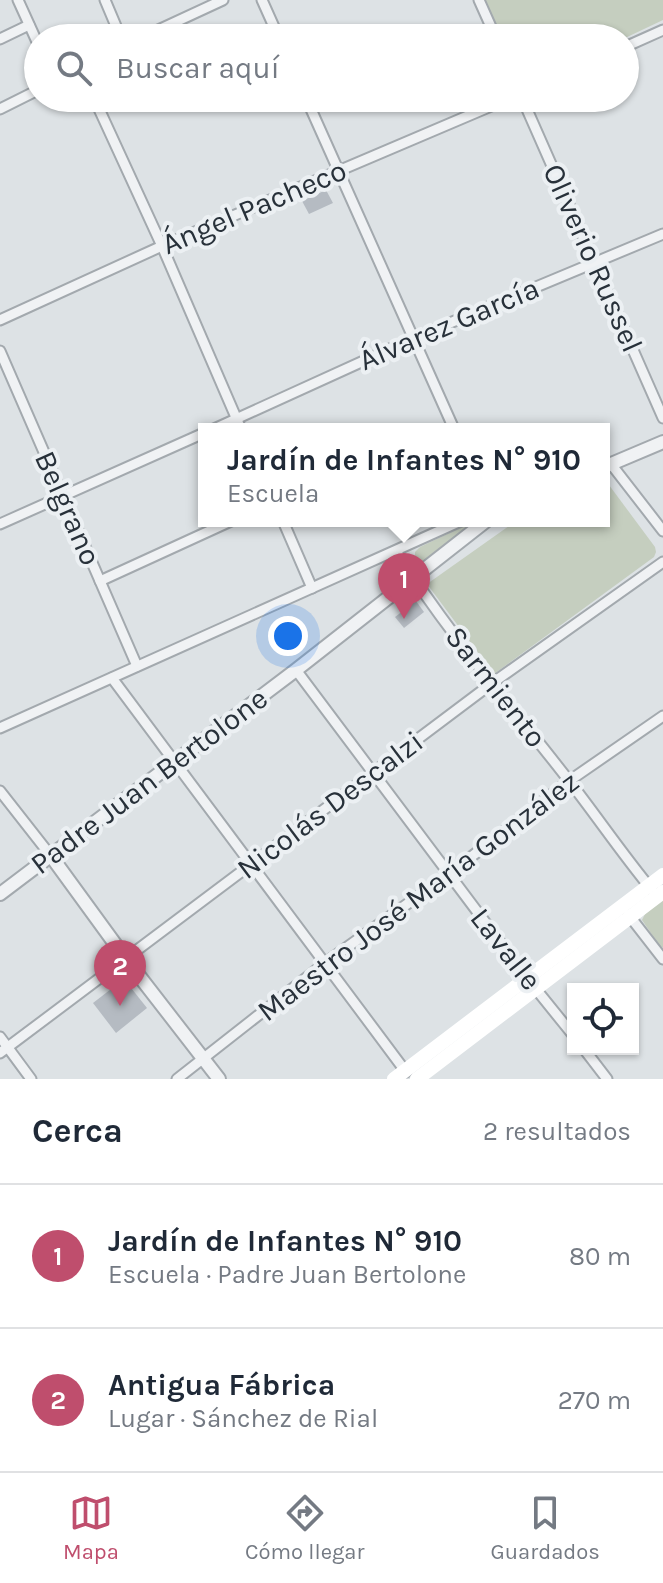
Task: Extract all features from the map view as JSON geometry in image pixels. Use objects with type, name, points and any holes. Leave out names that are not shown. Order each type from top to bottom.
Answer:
[{"type":"main road","points":[[408,1077],[514,1004],[532,984],[656,892],[663,875]]},
{"type":"street","points":[[18,0],[29,24]]},
{"type":"street","points":[[105,0],[115,24]]},
{"type":"street","points":[[171,24],[223,0]]},
{"type":"street","points":[[262,0],[273,24]]},
{"type":"street","points":[[479,0],[490,24]]},
{"type":"street","points":[[0,39],[24,27]]},
{"type":"street","points":[[639,41],[663,30]]},
{"type":"street","points":[[0,109],[24,97]]},
{"type":"street","points":[[100,112],[238,423]]},
{"type":"street","points":[[312,112],[414,338],[448,423]]},
{"type":"street","name":"Ángel Pacheco","points":[[0,320],[162,246],[477,112]]},
{"type":"street","name":"Oliverio Russel","points":[[528,112],[663,418]]},
{"type":"street","name":"Álvarez García","points":[[227,423],[414,338],[663,234]]},
{"type":"street","name":"Belgrano","points":[[0,351],[137,666]]},
{"type":"street","points":[[0,524],[198,436]]},
{"type":"street","points":[[610,464],[663,442]]},
{"type":"street","points":[[610,469],[663,531]]},
{"type":"street","points":[[100,581],[218,527]]},
{"type":"street","points":[[286,527],[312,588]]},
{"type":"street","points":[[0,728],[448,527]]},
{"type":"street","name":"Padre Juan Bertolone","points":[[0,894],[296,670],[478,527]]},
{"type":"street","name":"Sarmiento","points":[[396,551],[413,579],[491,684],[656,892]]},
{"type":"street","name":"Nicolás Descalzi","points":[[4,1050],[491,684],[663,562]]},
{"type":"street","name":"Lavalle","points":[[296,670],[567,1028]]},
{"type":"street","points":[[112,678],[408,1077]]},
{"type":"street","name":"Maestro José María González","points":[[177,1079],[325,963],[449,874],[569,781],[663,716]]},
{"type":"street","points":[[0,791],[219,1079]]},
{"type":"street","points":[[626,912],[663,959]]},
{"type":"street","points":[[0,1037],[4,1050],[31,1079]]},
{"type":"street","points":[[589,1055],[607,1079]]},
{"type":"green space","points":[[480,0],[663,0],[663,20],[639,31],[639,24],[491,24]]},
{"type":"green space","points":[[610,486],[656,552],[654,557],[494,674],[427,584],[508,527],[610,527]]},
{"type":"green space","points":[[462,527],[468,527],[428,559],[421,561],[415,558],[415,552]]},
{"type":"green space","points":[[663,900],[663,948],[642,920]]},
{"type":"building","points":[[326,190],[333,203],[309,214],[302,201]]},
{"type":"building","points":[[416,601],[424,612],[404,628],[395,617]]},
{"type":"building","points":[[124,979],[147,1008],[116,1033],[93,1003]]},
{"type":"place","name":"Jardín de Infantes N° 910","points":[[404,619]]},
{"type":"place","name":"Antigua Fábrica","points":[[120,1006]]}]
